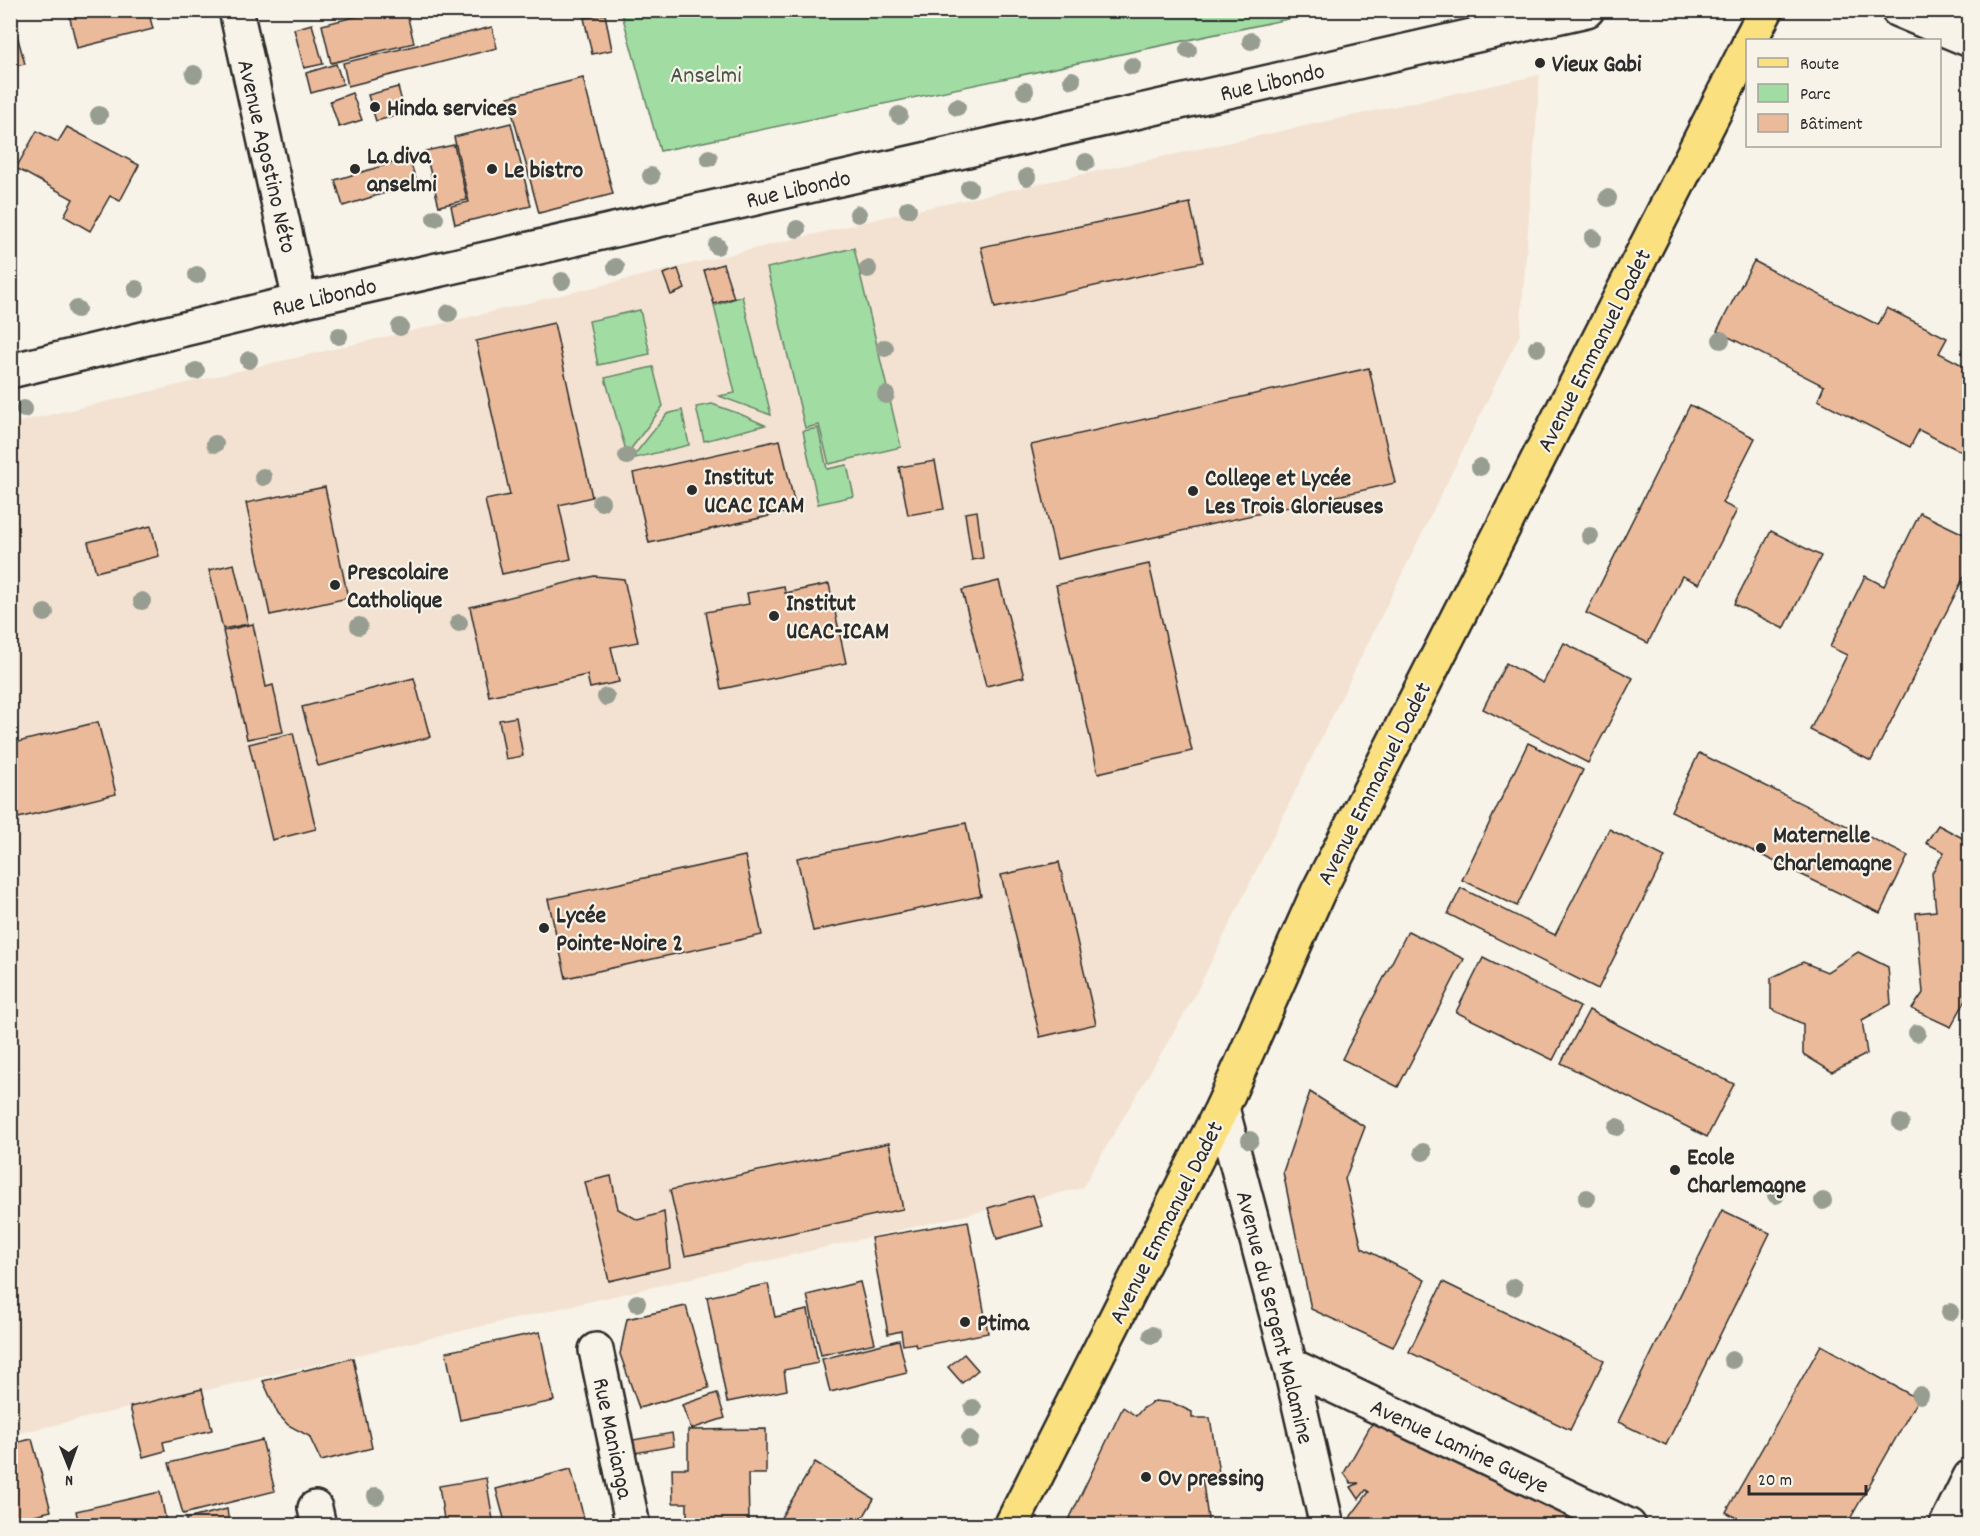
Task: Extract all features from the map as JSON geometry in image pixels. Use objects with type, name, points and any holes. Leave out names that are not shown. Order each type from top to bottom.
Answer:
[{"type":"main road","points":[[1751,39],[1766,10]]},
{"type":"main road","name":"Avenue Emmanuel Dadet","points":[[1011,1526],[1222,1108],[1318,892],[1746,50]]},
{"type":"street","name":"Avenue Agostino Néto","points":[[236,10],[300,301]]},
{"type":"street","name":"Rue Libondo","points":[[10,371],[300,301],[1587,10]]},
{"type":"street","points":[[1898,10],[1970,40]]},
{"type":"street","name":"Avenue du Sergent Malamine","points":[[1222,1108],[1290,1365],[1327,1526]]},
{"type":"street","name":"Rue Manianga","points":[[596,1350],[633,1526]]},
{"type":"street","name":"Avenue Lamine Gueye","points":[[1290,1365],[1629,1526]]},
{"type":"street","points":[[1946,1526],[1970,1477]]},
{"type":"shaded area","points":[[1540,75],[1520,334],[1193,999],[1082,1188],[11,1435],[10,424],[890,216]]},
{"type":"green space","name":"Anselmi","points":[[621,10],[1326,11],[660,151]]},
{"type":"green space","points":[[854,248],[901,447],[829,464],[819,425],[805,428],[767,268]]},
{"type":"green space","points":[[742,296],[771,415],[719,396],[735,393],[714,306]]},
{"type":"green space","points":[[640,310],[650,354],[598,365],[589,321]]},
{"type":"green space","points":[[653,367],[663,406],[627,454],[605,378]]},
{"type":"green space","points":[[712,404],[765,425],[704,441],[696,407]]},
{"type":"green space","points":[[682,410],[689,445],[631,459],[667,414]]},
{"type":"green space","points":[[818,428],[827,469],[847,465],[854,496],[818,504],[803,431]]},
{"type":"building","points":[[10,10],[25,64],[10,67]]},
{"type":"building","points":[[68,10],[148,10],[153,29],[77,48]]},
{"type":"building","points":[[406,10],[414,43],[331,63],[322,25],[378,11],[380,17]]},
{"type":"building","points":[[605,14],[612,50],[592,54],[584,18]]},
{"type":"building","points":[[312,24],[323,64],[304,68],[294,29]]},
{"type":"building","points":[[492,27],[497,48],[348,86],[343,63]]},
{"type":"building","points":[[336,64],[343,84],[311,93],[306,73]]},
{"type":"building","points":[[583,78],[613,194],[539,213],[508,97]]},
{"type":"building","points":[[398,87],[405,113],[376,121],[368,95]]},
{"type":"building","points":[[352,93],[362,120],[339,127],[330,101]]},
{"type":"building","name":"Le bistro","points":[[511,123],[531,206],[455,224],[451,206],[469,202],[454,137]]},
{"type":"building","points":[[67,127],[139,165],[120,201],[110,196],[90,231],[64,216],[73,199],[16,168],[37,131],[58,142]]},
{"type":"building","points":[[454,145],[467,200],[439,206],[425,151]]},
{"type":"building","points":[[409,158],[417,183],[343,206],[335,180]]},
{"type":"building","points":[[1190,203],[1203,262],[995,308],[981,247]]},
{"type":"building","points":[[1754,261],[1878,325],[1887,308],[1947,338],[1939,353],[1970,369],[1970,456],[1919,430],[1910,447],[1818,400],[1824,386],[1717,331]]},
{"type":"building","points":[[723,264],[734,298],[714,304],[704,270]]},
{"type":"building","points":[[678,269],[685,289],[671,295],[663,274]]},
{"type":"building","points":[[554,323],[592,497],[559,505],[571,559],[502,574],[485,500],[510,495],[476,341]]},
{"type":"building","points":[[1369,368],[1395,483],[1057,559],[1031,445]]},
{"type":"building","points":[[1690,405],[1755,438],[1722,503],[1737,510],[1699,584],[1682,576],[1648,643],[1586,613]]},
{"type":"building","points":[[780,440],[796,510],[649,543],[633,473]]},
{"type":"building","points":[[935,461],[944,509],[908,515],[899,467]]},
{"type":"building","points":[[325,487],[348,598],[270,615],[246,503]]},
{"type":"building","points":[[977,511],[983,558],[972,560],[965,513]]},
{"type":"building","points":[[1920,513],[1970,537],[1970,565],[1871,761],[1810,730],[1847,655],[1830,647],[1865,576],[1884,586]]},
{"type":"building","points":[[151,526],[159,556],[96,572],[88,542]]},
{"type":"building","points":[[1771,531],[1821,556],[1784,629],[1734,604]]},
{"type":"building","points":[[234,564],[248,624],[223,629],[209,570]]},
{"type":"building","points":[[1149,564],[1192,751],[1098,773],[1056,585]]},
{"type":"building","points":[[594,576],[624,579],[638,642],[611,647],[619,682],[590,688],[587,675],[489,696],[470,607]]},
{"type":"building","points":[[999,581],[1024,677],[986,686],[962,590]]},
{"type":"building","points":[[829,584],[846,663],[721,689],[706,612],[749,604],[747,593],[784,586],[785,593]]},
{"type":"building","points":[[253,624],[266,687],[273,685],[283,732],[247,739],[223,631]]},
{"type":"building","points":[[1564,643],[1633,678],[1588,763],[1483,709],[1506,663],[1543,683]]},
{"type":"building","points":[[414,678],[430,737],[318,766],[302,707]]},
{"type":"building","points":[[516,717],[523,756],[506,759],[499,720]]},
{"type":"building","points":[[98,722],[116,794],[10,820],[10,744]]},
{"type":"building","points":[[293,733],[316,829],[272,840],[249,744]]},
{"type":"building","points":[[1528,743],[1583,770],[1517,906],[1462,880]]},
{"type":"building","points":[[1699,753],[1908,856],[1880,913],[1671,811]]},
{"type":"building","points":[[966,823],[981,896],[813,931],[797,858]]},
{"type":"building","points":[[1938,825],[1970,842],[1970,992],[1951,1027],[1912,1009],[1923,993],[1916,913],[1936,911],[1932,873],[1944,852],[1926,843]]},
{"type":"building","points":[[1609,829],[1665,857],[1598,989],[1448,914],[1461,888],[1555,935]]},
{"type":"building","points":[[745,856],[762,935],[566,978],[548,899]]},
{"type":"building","points":[[1059,862],[1096,1024],[1040,1037],[1001,875]]},
{"type":"building","points":[[1408,931],[1464,959],[1398,1087],[1342,1059]]},
{"type":"building","points":[[1858,952],[1888,967],[1891,1004],[1862,1020],[1867,1054],[1832,1072],[1803,1054],[1803,1024],[1771,1009],[1771,978],[1803,962],[1827,972]]},
{"type":"building","points":[[1483,958],[1580,1007],[1553,1060],[1456,1012]]},
{"type":"building","points":[[1589,1010],[1734,1084],[1707,1137],[1561,1063]]},
{"type":"building","points":[[1310,1092],[1365,1127],[1345,1179],[1362,1248],[1425,1280],[1393,1347],[1311,1309],[1283,1172]]},
{"type":"building","points":[[889,1143],[903,1209],[685,1256],[670,1190]]},
{"type":"building","points":[[611,1176],[618,1209],[638,1220],[664,1212],[670,1267],[609,1281],[585,1182]]},
{"type":"building","points":[[1033,1195],[1043,1226],[997,1239],[988,1208]]},
{"type":"building","points":[[1722,1210],[1770,1233],[1666,1445],[1618,1422]]},
{"type":"building","points":[[968,1221],[988,1333],[916,1347],[915,1343],[903,1345],[901,1331],[888,1334],[871,1238]]},
{"type":"building","points":[[860,1282],[875,1343],[821,1355],[807,1295]]},
{"type":"building","points":[[1443,1282],[1604,1360],[1570,1430],[1409,1352]]},
{"type":"building","points":[[768,1284],[775,1317],[808,1310],[818,1363],[784,1370],[787,1390],[727,1402],[707,1297]]},
{"type":"building","points":[[686,1306],[709,1388],[639,1408],[620,1354],[627,1319]]},
{"type":"building","points":[[540,1332],[554,1401],[460,1420],[446,1352]]},
{"type":"building","points":[[899,1340],[907,1373],[830,1392],[822,1359]]},
{"type":"building","points":[[1821,1345],[1918,1399],[1846,1526],[1750,1526],[1726,1512]]},
{"type":"building","points":[[964,1354],[978,1370],[962,1383],[948,1367]]},
{"type":"building","points":[[353,1358],[372,1448],[321,1461],[309,1436],[288,1425],[278,1414],[263,1381]]},
{"type":"building","points":[[202,1389],[212,1430],[163,1442],[165,1451],[143,1457],[130,1407]]},
{"type":"building","points":[[717,1393],[725,1418],[691,1429],[682,1405]]},
{"type":"building","points":[[1155,1401],[1173,1403],[1192,1412],[1192,1418],[1210,1418],[1219,1473],[1202,1476],[1209,1526],[1066,1526],[1123,1407],[1136,1416]]},
{"type":"building","points":[[1379,1411],[1620,1526],[1350,1526],[1351,1516],[1369,1492],[1366,1490],[1359,1499],[1351,1487],[1359,1483],[1351,1483],[1344,1473]]},
{"type":"building","points":[[766,1429],[766,1474],[748,1474],[749,1522],[687,1523],[687,1503],[673,1503],[672,1468],[688,1468],[688,1430]]},
{"type":"building","points":[[672,1433],[674,1446],[635,1453],[633,1440]]},
{"type":"building","points":[[32,1439],[51,1511],[10,1521],[10,1444]]},
{"type":"building","points":[[262,1440],[275,1491],[183,1514],[169,1463]]},
{"type":"building","points":[[815,1462],[874,1499],[858,1526],[777,1524]]},
{"type":"building","points":[[571,1469],[586,1526],[506,1526],[496,1489]]},
{"type":"building","points":[[486,1478],[494,1526],[445,1526],[439,1486]]},
{"type":"building","points":[[160,1492],[167,1526],[79,1526],[76,1511]]},
{"type":"building","points":[[227,1509],[229,1524],[242,1522],[242,1526],[187,1526],[186,1519]]},
{"type":"place","name":"Vieux Gabi","points":[[1540,63]]},
{"type":"place","name":"Hinda services","points":[[375,107]]},
{"type":"place","name":"La diva anselmi","points":[[355,169]]},
{"type":"place","name":"Le bistro","points":[[492,169]]},
{"type":"place","name":"Institut UCAC ICAM","points":[[692,490]]},
{"type":"place","name":"College et Lycée Les Trois Glorieuses","points":[[1193,491]]},
{"type":"place","name":"Prescolaire Catholique","points":[[335,585]]},
{"type":"place","name":"Institut UCAC-ICAM","points":[[774,616]]},
{"type":"place","name":"Maternelle Charlemagne","points":[[1761,848]]},
{"type":"place","name":"Lycée Pointe-Noire 2","points":[[544,928]]},
{"type":"place","name":"Ecole Charlemagne","points":[[1675,1170]]},
{"type":"place","name":"Ptima","points":[[965,1322]]},
{"type":"place","name":"Ov pressing","points":[[1146,1477]]}]
